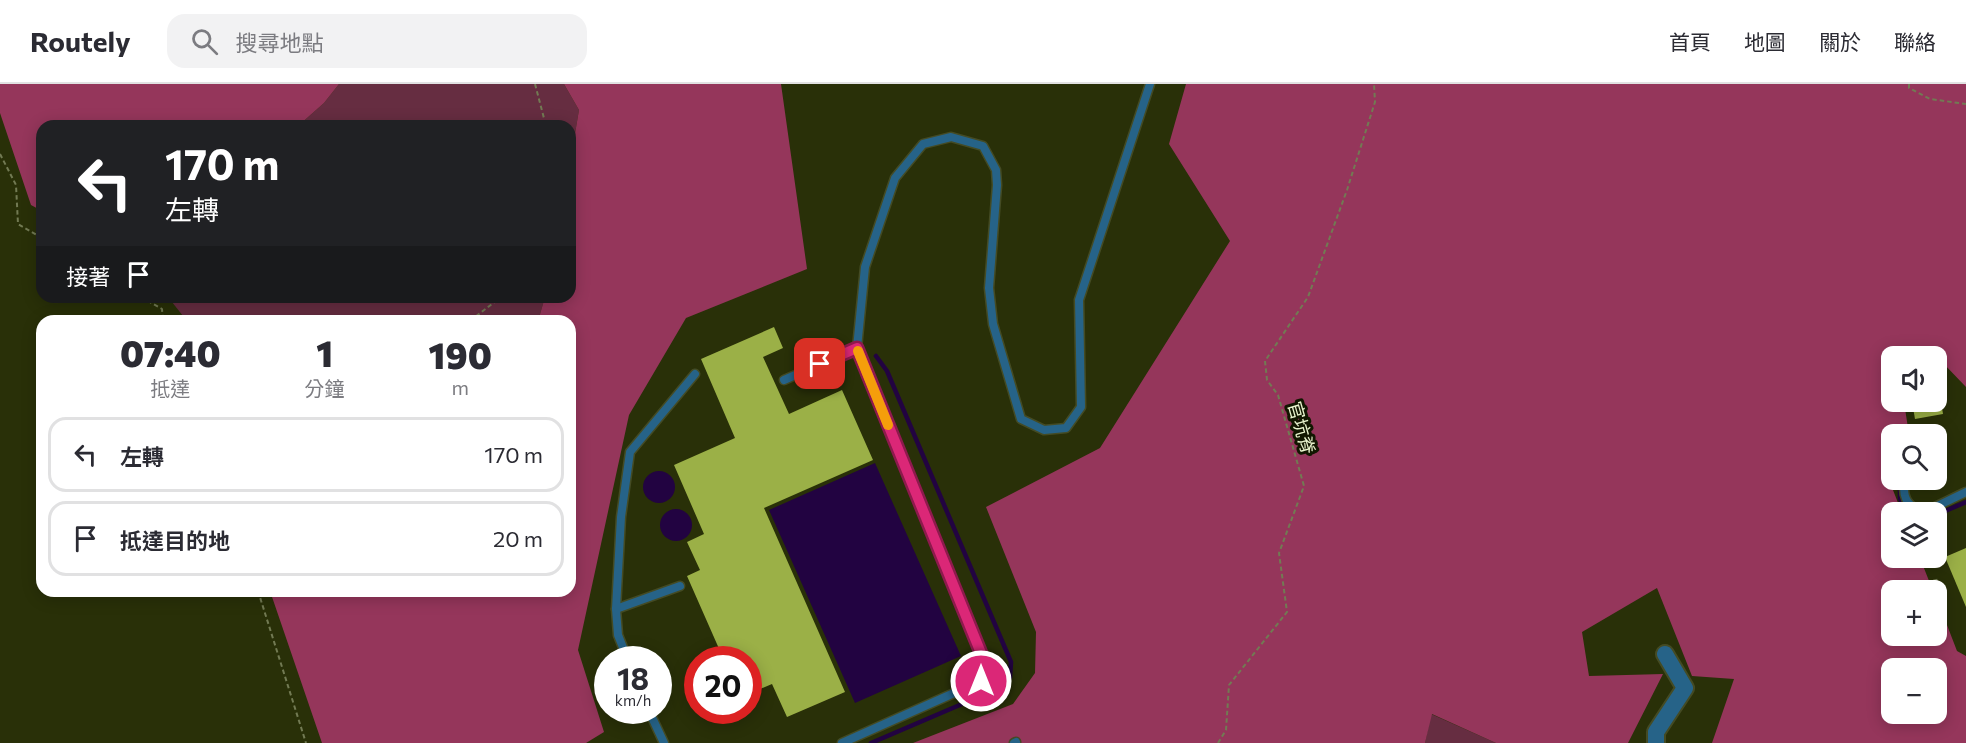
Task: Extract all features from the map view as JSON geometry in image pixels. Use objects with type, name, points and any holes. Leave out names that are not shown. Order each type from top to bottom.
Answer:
[{"type":"street","points":[[1656,743],[1656,732],[1685,688],[1665,654]]},
{"type":"lane","points":[[842,743],[981,681],[985,663],[857,348],[866,267],[895,178],[923,144],[951,137],[983,146],[996,170],[990,297],[993,324],[1022,419],[1044,430],[1066,428],[1081,407],[1078,300],[1150,84]]},
{"type":"lane","points":[[784,380],[857,348]]},
{"type":"lane","points":[[622,646],[618,636],[616,609],[621,517],[630,452],[695,374]]},
{"type":"lane","points":[[1905,490],[1905,497],[1912,507],[1920,510],[1933,508],[1966,492]]},
{"type":"lane","points":[[616,609],[680,586]]},
{"type":"lane","points":[[655,724],[664,743]]},
{"type":"path","points":[[535,84],[544,120]]},
{"type":"path","name":"官坑脊","points":[[1218,743],[1226,730],[1229,685],[1287,612],[1279,553],[1304,486],[1278,395],[1267,380],[1265,362],[1308,297],[1347,190],[1375,102],[1374,84]]},
{"type":"path","points":[[1909,84],[1909,88],[1930,99],[1966,104]]},
{"type":"path","points":[[0,153],[16,185],[18,224],[36,234]]},
{"type":"path","points":[[152,303],[162,309],[162,315]]},
{"type":"path","points":[[478,315],[493,303]]},
{"type":"path","points":[[260,597],[306,743]]},
{"type":"shaded area","points":[[0,84],[339,84],[324,103],[305,120],[36,120],[36,208],[31,205],[0,113]]},
{"type":"shaded area","points":[[339,84],[564,84],[579,110],[576,128],[576,120],[305,120],[324,103]]},
{"type":"shaded area","points":[[564,84],[781,84],[807,269],[686,318],[629,415],[578,650],[594,700],[594,724],[601,724],[604,732],[586,743],[322,743],[272,597],[576,597],[576,315],[540,315],[543,303],[576,303],[576,128],[579,110]]},
{"type":"shaded area","points":[[1186,84],[1966,84],[1966,387],[1947,367],[1947,346],[1881,346],[1881,412],[1906,412],[1907,424],[1881,424],[1881,490],[1893,490],[1898,502],[1881,502],[1881,568],[1924,568],[1929,580],[1881,580],[1881,646],[1947,646],[1947,625],[1957,651],[1966,656],[1966,743],[1712,743],[1734,679],[1692,676],[1657,588],[1582,632],[1589,676],[1663,674],[1628,743],[1496,743],[1432,714],[1425,743],[913,743],[1013,704],[1035,673],[1036,632],[986,507],[1100,448],[1230,241],[1169,144]]},
{"type":"shaded area","points":[[173,303],[543,303],[540,315],[182,315]]},
{"type":"shaded area","points":[[875,463],[961,656],[855,703],[769,510]]},
{"type":"shaded area","points":[[659,471],[670,476],[675,487],[670,498],[659,503],[648,498],[643,487],[648,476]]},
{"type":"shaded area","points":[[676,509],[687,514],[692,525],[687,536],[676,541],[665,536],[660,525],[665,514]]},
{"type":"shaded area","points":[[1431,714],[1496,743],[1425,743]]},
{"type":"building","points":[[774,327],[783,348],[763,357],[789,414],[842,390],[873,460],[764,508],[845,692],[787,717],[772,684],[762,688],[762,646],[718,646],[687,576],[700,570],[687,542],[704,534],[674,465],[735,438],[701,359]]},
{"type":"building","points":[[1914,412],[1943,412],[1943,414],[1915,419]]},
{"type":"building","points":[[1966,548],[1966,607],[1947,562],[1947,556]]},
{"type":"waterway","points":[[871,743],[1004,686],[1010,677],[1011,662],[887,371],[876,356]]},
{"type":"waterway","points":[[1900,490],[1902,502]]},
{"type":"waterway","points":[[1947,510],[1966,502]]},
{"type":"slow traffic","points":[[858,351],[888,425]]},
{"type":"route","points":[[820,364],[857,348],[985,663],[981,681]]}]
